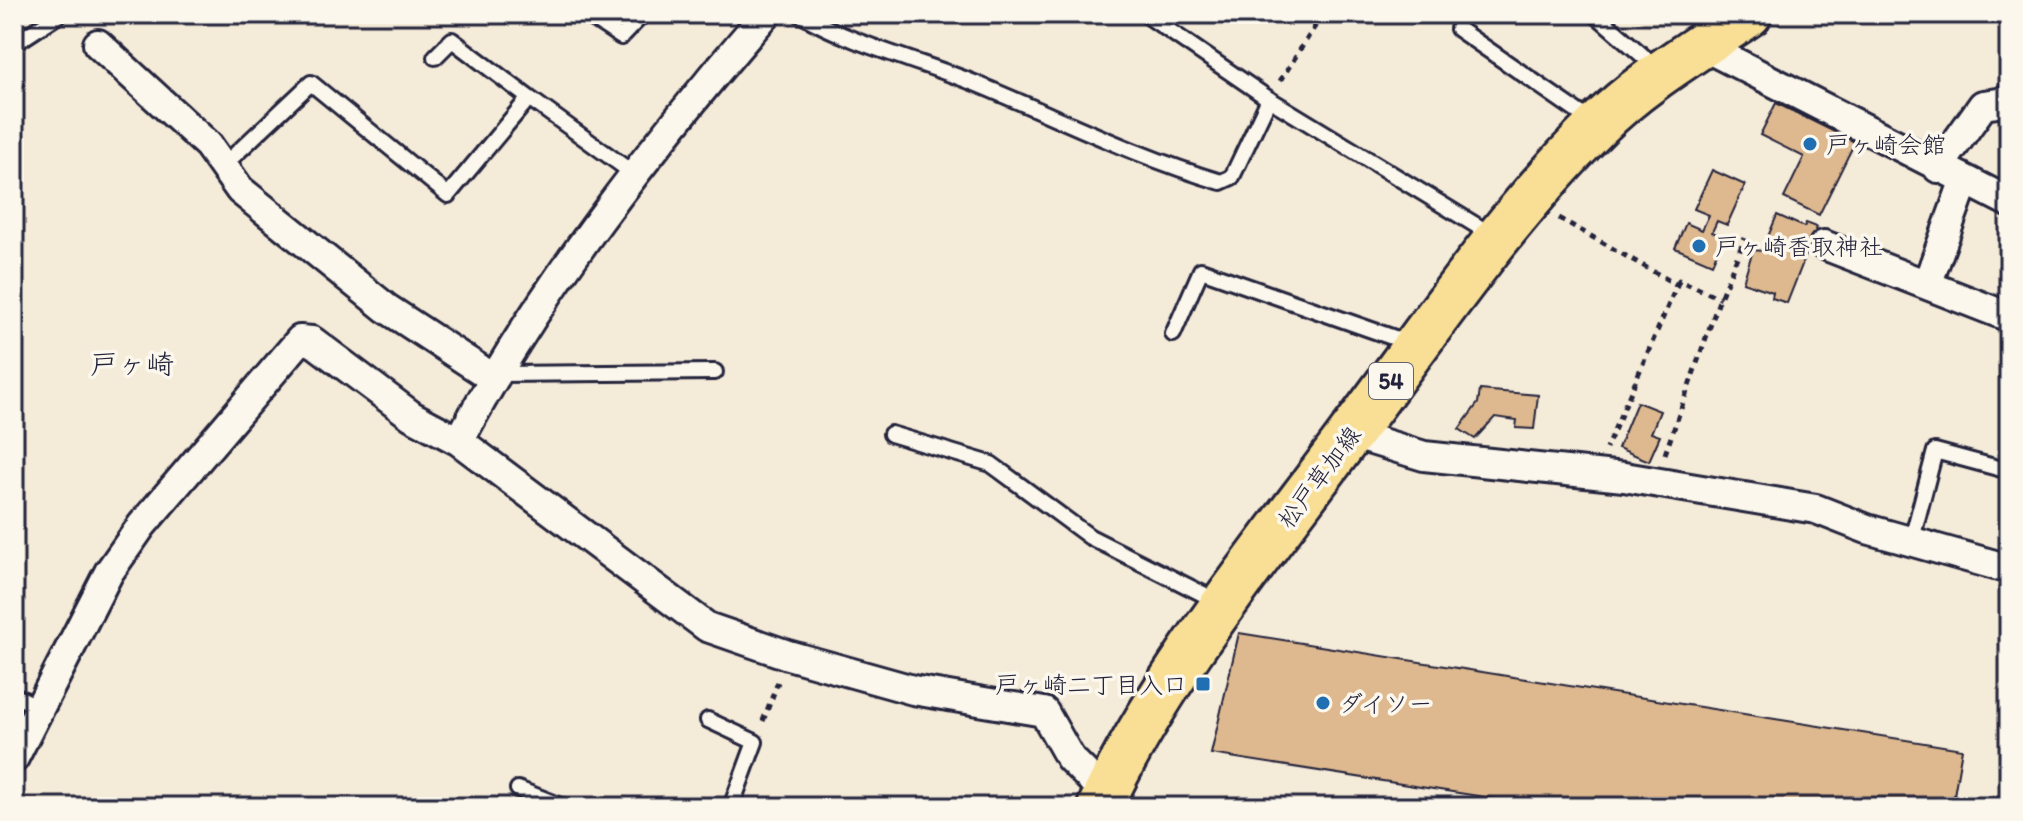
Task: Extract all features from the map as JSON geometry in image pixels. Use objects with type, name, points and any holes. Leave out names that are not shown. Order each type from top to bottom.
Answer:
[{"type":"main road","name":"松戸草加線","points":[[1103,800],[1161,700],[1225,605],[1498,239],[1598,125],[1663,73],[1749,14]]},
{"type":"street","points":[[459,441],[494,376],[634,174],[675,120],[766,14]]},
{"type":"street","points":[[98,44],[208,145],[240,190],[386,308],[494,376]]},
{"type":"street","points":[[1703,46],[1964,182],[2009,202]]},
{"type":"street","points":[[1938,168],[1983,105],[2005,102],[2009,97]]},
{"type":"street","points":[[1927,285],[1964,182]]},
{"type":"street","points":[[1824,245],[2009,317]]},
{"type":"street","points":[[14,758],[26,701],[142,525],[300,340],[312,341],[412,416],[459,441],[707,627],[788,655],[936,695],[1044,712],[1070,758],[1103,800]]},
{"type":"street","points":[[1352,434],[1424,456],[1655,481],[1816,509],[1911,543],[2009,569]]},
{"type":"lane","points":[[14,44],[60,14]]},
{"type":"lane","points":[[586,14],[621,37],[643,14]]},
{"type":"lane","points":[[800,14],[825,29],[976,84],[1155,163],[1221,182],[1232,177],[1269,99]]},
{"type":"lane","points":[[1145,14],[1269,99],[1498,239]]},
{"type":"lane","points":[[1595,14],[1663,73]]},
{"type":"lane","points":[[1458,29],[1598,125]]},
{"type":"lane","points":[[435,57],[452,40],[634,174]]},
{"type":"lane","points":[[223,166],[311,83],[448,195],[529,98]]},
{"type":"lane","points":[[1173,334],[1201,270],[1417,346]]},
{"type":"lane","points":[[494,376],[715,372]]},
{"type":"lane","points":[[891,434],[991,464],[1090,537],[1225,605]]},
{"type":"lane","points":[[1911,543],[1935,451],[2009,471]]},
{"type":"lane","points":[[708,720],[755,742],[731,807]]},
{"type":"lane","points":[[518,789],[564,807]]},
{"type":"path","points":[[1269,99],[1323,14]]},
{"type":"path","points":[[1530,202],[1677,285]]},
{"type":"path","points":[[1655,481],[1720,298],[1745,238]]},
{"type":"path","points":[[1595,474],[1679,280],[1720,298]]},
{"type":"path","points":[[755,742],[788,655]]},
{"type":"building","points":[[1776,103],[1855,142],[1819,215],[1784,198],[1804,157],[1760,135]]},
{"type":"building","points":[[1712,170],[1745,185],[1727,225],[1717,221],[1712,232],[1724,237],[1712,264],[1675,248],[1686,223],[1702,230],[1709,215],[1694,209]]},
{"type":"building","points":[[1777,215],[1804,227],[1806,223],[1817,227],[1787,303],[1772,298],[1773,292],[1743,282],[1753,250],[1762,251]]},
{"type":"building","points":[[1480,390],[1538,395],[1534,429],[1516,428],[1517,420],[1495,417],[1475,439],[1459,429],[1478,403]]},
{"type":"building","points":[[1637,402],[1660,411],[1651,433],[1660,436],[1649,461],[1618,448]]},
{"type":"building","points":[[1239,633],[1962,749],[1952,807],[1547,807],[1211,754]]},
{"type":"place","name":"戸ヶ崎会館","points":[[1810,144]]},
{"type":"place","name":"戸ヶ崎香取神社","points":[[1699,246]]},
{"type":"place","name":"戸ヶ崎二丁目入口","points":[[1203,684]]},
{"type":"place","name":"ダイソー","points":[[1323,703]]},
{"type":"district","name":"戸ヶ崎","points":[[132,364]]}]
